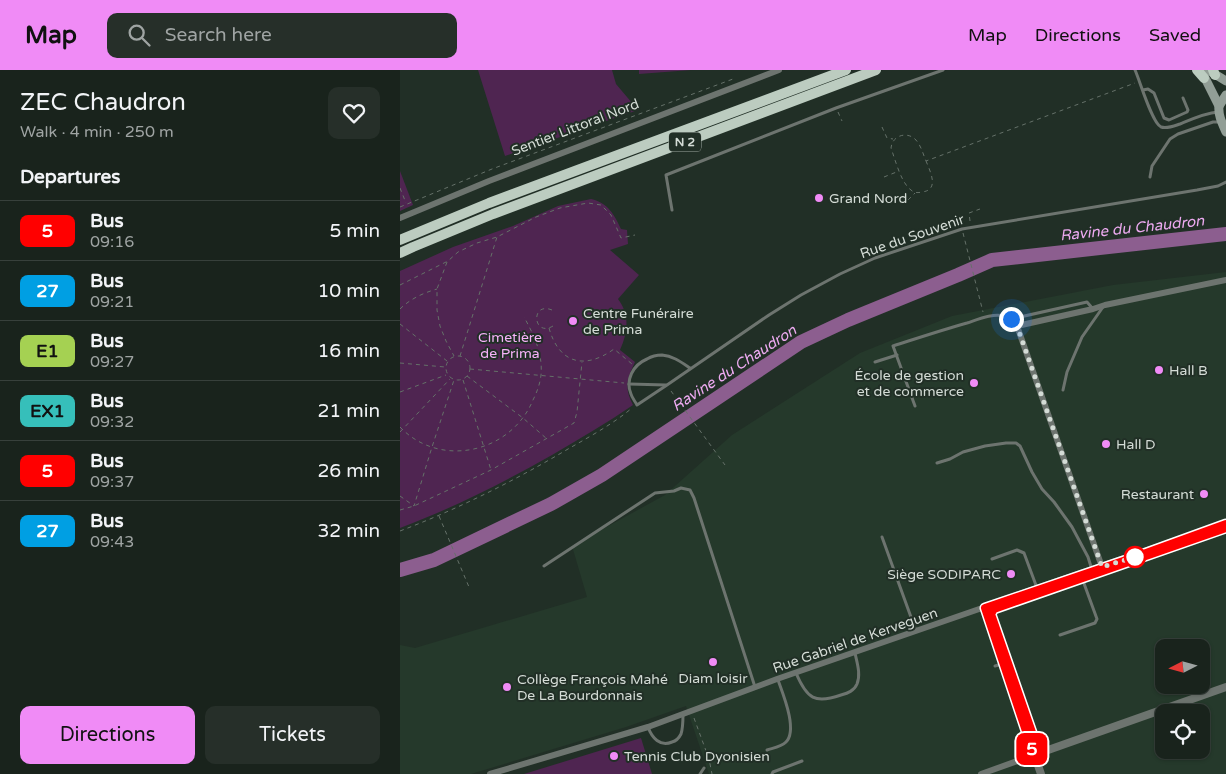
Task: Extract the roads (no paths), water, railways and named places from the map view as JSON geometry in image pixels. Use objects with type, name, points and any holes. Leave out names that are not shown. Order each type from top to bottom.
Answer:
[{"type":"highway","name":"N 2","points":[[400,240],[489,203],[846,70]]},
{"type":"highway","name":"N 2","points":[[400,253],[494,214],[876,70]]},
{"type":"main road","points":[[1206,72],[1226,82]]},
{"type":"main road","points":[[1206,72],[1224,127]]},
{"type":"main road","points":[[1218,109],[1226,95]]},
{"type":"street","points":[[400,218],[498,178],[779,70]]},
{"type":"street","points":[[1102,567],[1017,326],[1105,305],[1226,280]]},
{"type":"street","name":"Rue Gabriel de Kerveguen","points":[[490,774],[648,727],[777,679],[1038,589],[1081,577],[1102,567],[1226,526]]},
{"type":"street","points":[[985,608],[999,665],[1041,774]]},
{"type":"street","points":[[981,774],[1226,687]]},
{"type":"lane","points":[[672,210],[666,175],[836,108],[943,70]]},
{"type":"lane","points":[[1135,70],[1156,124],[1160,127],[1174,126],[1218,109]]},
{"type":"lane","points":[[1143,90],[1148,89],[1154,93],[1164,118],[1167,120],[1188,112],[1183,98]]},
{"type":"lane","points":[[1150,177],[1152,166],[1170,139],[1178,134],[1214,122],[1224,127]]},
{"type":"lane","name":"Rue du Souvenir","points":[[629,384],[630,393],[636,404],[802,294],[876,258],[962,229],[1197,190],[1218,186],[1226,182]]},
{"type":"lane","points":[[1011,319],[1087,302],[1093,309]]},
{"type":"lane","points":[[1063,390],[1067,372],[1082,337],[1105,305]]},
{"type":"lane","points":[[916,406],[893,346],[946,328],[997,315],[1006,316],[1017,326]]},
{"type":"lane","points":[[667,385],[629,384],[635,366],[654,355],[664,355],[680,361],[690,368]]},
{"type":"lane","points":[[875,362],[896,355]]},
{"type":"lane","points":[[937,463],[963,452],[985,446],[1016,443],[1020,446],[1042,489],[1072,527],[1088,557],[1093,571]]},
{"type":"lane","points":[[544,566],[655,494],[681,488],[690,490],[755,688]]},
{"type":"lane","points":[[1034,755],[1034,738],[991,614],[994,609],[1226,526]]},
{"type":"lane","points":[[882,537],[916,632]]},
{"type":"lane","points":[[992,559],[1020,550],[1024,553],[1038,589]]},
{"type":"lane","points":[[1060,635],[1095,623],[1097,619],[1081,577]]},
{"type":"lane","points":[[796,673],[802,687],[813,697],[825,700],[852,690],[857,685],[859,676],[855,653]]},
{"type":"lane","points":[[767,750],[785,744],[790,733],[788,711],[777,679]]},
{"type":"lane","points":[[648,727],[655,739],[660,743],[668,744],[676,741],[680,736],[683,714]]},
{"type":"lane","points":[[772,774],[802,761]]},
{"type":"lane","points":[[700,774],[704,768]]},
{"type":"waterway","name":"Ravine du Chaudron","points":[[400,570],[434,560],[551,504],[602,475],[801,342],[848,320],[992,260],[1226,234]]},
{"type":"place","name":"Grand Nord","points":[[819,198]]},
{"type":"place","name":"Centre Funéraire de Prima","points":[[573,321]]},
{"type":"place","name":"Hall B","points":[[1159,370]]},
{"type":"place","name":"École de gestion et de commerce","points":[[974,383]]},
{"type":"place","name":"Hall D","points":[[1106,444]]},
{"type":"place","name":"Restaurant","points":[[1204,494]]},
{"type":"place","name":"Siège SODIPARC","points":[[1011,574]]},
{"type":"place","name":"Diam loisir","points":[[713,662]]},
{"type":"place","name":"Collège François Mahé De La Bourdonnais","points":[[507,687]]},
{"type":"place","name":"Tennis Club Dyonisien","points":[[614,756]]},
{"type":"park label","name":"Cimetière de Prima","points":[[510,346]]}]
